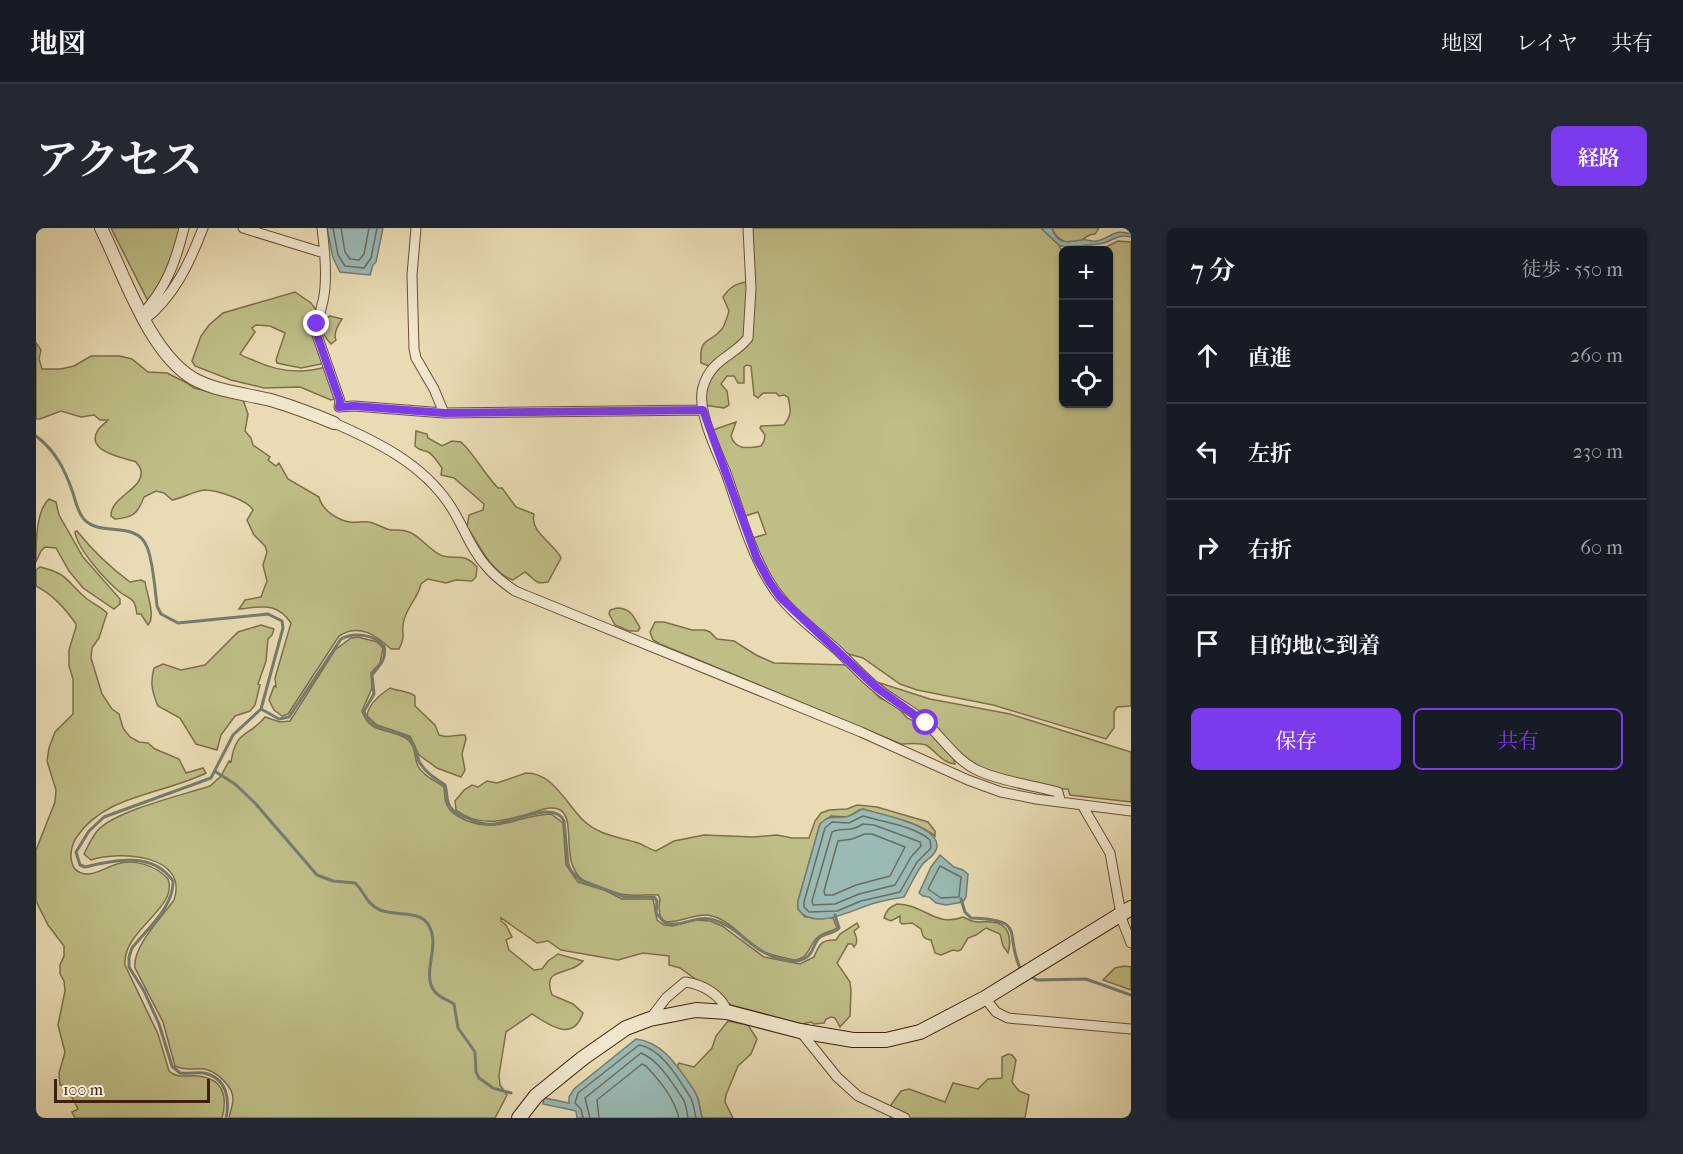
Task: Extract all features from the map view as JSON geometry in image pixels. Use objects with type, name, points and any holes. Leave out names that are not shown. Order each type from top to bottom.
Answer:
[{"type":"main road","points":[[519,1118],[536,1096],[583,1058],[626,1028],[650,1019],[696,1010],[727,1012],[800,1031],[853,1040],[886,1040],[920,1032],[985,998],[1126,911]]},
{"type":"street","points":[[101,228],[143,317],[167,357],[195,380],[214,387],[274,401],[334,423],[367,437],[404,459],[423,474],[450,505],[486,567],[514,591],[861,732],[1001,792],[1036,799],[1131,811]]},
{"type":"street","points":[[143,317],[171,272],[184,228]]},
{"type":"street","points":[[143,317],[156,311],[169,296],[194,253],[203,228]]},
{"type":"street","points":[[243,228],[324,253]]},
{"type":"street","points":[[322,228],[323,300],[317,324],[317,335],[340,401],[339,407],[354,406],[444,413],[703,410]]},
{"type":"street","points":[[416,228],[412,275],[414,349],[416,358],[434,389],[444,413]]},
{"type":"street","points":[[748,228],[751,288],[748,338],[718,362],[707,375],[702,392],[703,410],[757,559],[770,583],[780,597],[877,688],[926,723],[969,765],[998,777],[1058,792],[1060,801]]},
{"type":"street","points":[[1082,805],[1110,853],[1126,911],[1131,943]]},
{"type":"street","points":[[650,1019],[666,998],[685,982],[692,983],[722,1000],[727,1012]]},
{"type":"street","points":[[985,998],[996,1012],[1008,1018],[1131,1029]]},
{"type":"street","points":[[800,1031],[837,1077],[858,1096],[905,1118]]},
{"type":"shaded area","points":[[111,228],[182,228],[176,251],[149,303]]},
{"type":"shaded area","points":[[750,228],[1041,228],[1059,246],[1059,408],[1113,408],[1113,246],[1108,246],[1118,241],[1131,242],[1131,706],[1117,707],[1114,712],[1114,728],[1106,739],[993,705],[917,690],[900,684],[863,658],[845,653],[802,616],[772,581],[753,538],[766,534],[758,512],[745,516],[713,430],[736,422],[731,436],[736,444],[743,447],[761,446],[765,435],[761,426],[784,425],[790,415],[788,397],[779,396],[776,393],[763,393],[758,398],[754,395],[751,366],[747,365],[744,367],[744,383],[738,383],[734,376],[727,376],[721,384],[727,391],[729,405],[724,408],[704,405],[709,376],[746,343]]},
{"type":"shaded area","points":[[1052,228],[1099,228],[1095,234],[1069,243],[1056,235]]},
{"type":"shaded area","points":[[748,282],[746,337],[709,366],[701,363],[703,345],[722,329],[726,321],[729,311],[723,297],[734,286]]},
{"type":"shaded area","points":[[295,292],[311,303],[317,311],[310,322],[323,361],[321,364],[301,368],[277,363],[285,333],[270,326],[256,325],[252,328],[255,332],[240,354],[270,367],[288,371],[306,371],[325,367],[334,399],[331,400],[300,387],[264,388],[231,380],[195,366],[192,361],[201,336],[209,325],[223,313]]},
{"type":"shaded area","points":[[330,316],[342,319],[336,332],[336,340],[331,344],[323,333],[321,325]]},
{"type":"shaded area","points":[[36,343],[41,350],[39,359],[42,369],[74,366],[91,356],[120,356],[132,359],[148,372],[167,373],[194,388],[243,400],[248,414],[245,431],[253,445],[270,457],[268,460],[276,466],[279,463],[288,479],[319,497],[323,506],[331,514],[345,521],[369,522],[391,530],[409,532],[438,554],[460,557],[472,562],[477,567],[476,577],[472,581],[456,580],[446,583],[428,579],[421,584],[418,594],[405,615],[403,640],[399,649],[391,649],[367,632],[346,632],[339,636],[288,714],[282,716],[274,710],[269,700],[274,686],[276,687],[275,678],[291,623],[274,608],[239,609],[245,600],[261,597],[267,581],[263,565],[267,552],[265,546],[254,535],[247,520],[253,510],[239,499],[210,490],[172,500],[164,493],[156,491],[144,497],[134,514],[126,518],[115,519],[111,516],[116,503],[141,477],[141,471],[136,462],[108,453],[96,444],[95,438],[98,430],[108,420],[100,420],[94,415],[81,417],[61,411],[36,419]]},
{"type":"shaded area","points":[[416,431],[427,434],[428,438],[442,446],[452,441],[461,442],[493,483],[498,488],[502,488],[516,507],[534,514],[533,520],[538,532],[561,558],[548,582],[537,582],[525,572],[513,580],[492,565],[467,527],[469,515],[483,510],[484,504],[454,478],[441,475],[442,468],[434,457],[415,446]]},
{"type":"shaded area","points":[[49,499],[56,502],[59,515],[83,557],[120,599],[120,604],[114,609],[83,588],[69,571],[56,548],[45,547],[36,562],[39,519]]},
{"type":"shaded area","points":[[77,531],[102,559],[130,582],[141,580],[145,582],[151,611],[148,625],[141,614],[137,614],[133,601],[121,593],[93,565],[77,539],[75,532]]},
{"type":"shaded area","points":[[40,567],[63,576],[87,599],[107,613],[99,638],[92,648],[91,658],[102,694],[112,709],[119,714],[123,728],[130,737],[139,742],[148,743],[155,749],[179,759],[186,773],[203,768],[206,773],[135,797],[102,812],[88,823],[76,838],[71,860],[80,873],[91,874],[123,862],[130,862],[144,864],[158,870],[168,879],[169,890],[166,900],[132,941],[126,952],[125,965],[158,1034],[169,1071],[179,1076],[206,1077],[218,1084],[224,1096],[222,1118],[75,1118],[72,1112],[78,1109],[66,1086],[60,1085],[59,1073],[65,1052],[58,1025],[65,991],[64,981],[60,974],[64,946],[48,925],[36,901],[36,850],[55,802],[56,790],[47,761],[49,748],[55,732],[73,714],[73,679],[69,666],[69,650],[76,624],[58,602],[36,586],[36,570]]},
{"type":"shaded area","points":[[622,608],[631,614],[640,628],[638,631],[629,631],[615,625],[609,614],[610,610]]},
{"type":"shaded area","points":[[655,622],[664,622],[692,630],[705,630],[717,639],[734,641],[774,663],[849,665],[880,698],[895,704],[907,718],[920,724],[952,754],[955,764],[943,759],[926,745],[901,744],[660,644],[653,640],[650,632]]},
{"type":"shaded area","points":[[261,625],[274,629],[268,639],[266,661],[258,684],[260,685],[255,705],[250,711],[235,716],[221,735],[217,750],[196,744],[180,718],[158,706],[152,687],[154,668],[163,664],[181,670],[205,665],[238,632]]},
{"type":"shaded area","points":[[358,637],[377,642],[383,648],[380,663],[371,673],[372,688],[362,711],[366,719],[370,725],[401,736],[411,743],[420,770],[444,787],[446,803],[454,814],[477,824],[499,825],[551,814],[563,823],[566,865],[578,882],[604,890],[622,899],[653,899],[657,920],[664,925],[673,926],[695,920],[710,921],[722,926],[764,957],[800,964],[814,957],[819,946],[824,942],[836,940],[840,934],[857,923],[859,927],[854,931],[857,939],[856,945],[854,947],[848,944],[837,963],[850,982],[850,1016],[840,1027],[835,1018],[831,1017],[824,1023],[802,1024],[731,1005],[680,968],[669,965],[669,956],[643,953],[618,960],[561,950],[548,941],[537,943],[501,918],[512,937],[506,940],[509,950],[534,970],[542,969],[558,954],[583,961],[571,969],[554,975],[550,979],[550,986],[552,995],[573,1004],[583,1013],[579,1022],[567,1029],[560,1029],[546,1023],[532,1014],[506,1032],[499,1075],[500,1085],[507,1095],[495,1118],[229,1118],[233,1101],[232,1094],[223,1080],[209,1070],[175,1066],[163,1022],[135,968],[135,960],[143,942],[174,900],[176,885],[171,873],[162,865],[149,859],[118,856],[91,860],[84,854],[98,830],[107,823],[151,804],[210,786],[221,776],[229,761],[231,762],[239,739],[265,717],[280,722],[290,721],[335,650],[351,638]]},
{"type":"shaded area","points":[[880,683],[930,699],[1010,714],[1131,752],[1131,802],[1070,795],[1068,789],[1057,789],[998,775],[972,764],[916,710]]},
{"type":"shaded area","points":[[390,688],[415,696],[415,706],[435,725],[439,735],[445,737],[465,735],[462,754],[465,770],[461,777],[437,768],[419,755],[410,736],[377,725],[367,716],[372,704]]},
{"type":"shaded area","points":[[526,773],[535,774],[551,783],[582,819],[594,829],[656,851],[674,841],[704,835],[753,837],[777,835],[809,838],[815,821],[821,813],[857,805],[877,807],[928,822],[935,831],[935,836],[919,826],[863,809],[848,817],[831,816],[820,824],[798,901],[798,909],[805,917],[833,918],[837,928],[820,935],[803,957],[794,960],[762,951],[726,922],[712,916],[703,915],[668,922],[662,919],[659,912],[658,895],[619,894],[586,882],[577,875],[572,865],[567,821],[558,809],[546,808],[515,818],[495,821],[475,819],[456,810],[455,801],[464,790],[472,785],[478,787],[487,781],[497,783]]},
{"type":"shaded area","points":[[897,904],[915,908],[945,920],[963,917],[974,922],[998,923],[1008,933],[1010,942],[1008,953],[1003,946],[1000,934],[986,928],[968,938],[961,950],[953,950],[941,955],[935,953],[931,940],[924,938],[921,929],[912,923],[902,924],[900,916],[891,921],[884,918],[889,909]]},
{"type":"shaded area","points":[[1131,967],[1131,990],[1103,980],[1115,968]]},
{"type":"shaded area","points":[[728,1021],[748,1025],[757,1039],[751,1054],[738,1066],[726,1095],[725,1102],[733,1118],[702,1118],[698,1098],[677,1066],[679,1063],[694,1067],[712,1048],[716,1036]]},
{"type":"shaded area","points":[[1008,1054],[1016,1060],[1012,1082],[1019,1091],[1029,1095],[1025,1118],[890,1118],[891,1105],[901,1091],[909,1089],[945,1102],[953,1083],[978,1089],[988,1079],[1002,1078],[1002,1057]]},
{"type":"water","points":[[327,228],[383,228],[376,262],[370,275],[340,272],[333,258]]},
{"type":"water","points":[[1041,228],[1052,228],[1057,238],[1064,242],[1096,241],[1120,232],[1131,234],[1131,237],[1120,237],[1100,244],[1059,245]]},
{"type":"water","points":[[863,809],[896,818],[923,829],[932,835],[937,843],[935,852],[919,869],[904,897],[829,918],[811,918],[804,915],[798,909],[798,901],[820,824],[827,819],[849,816]]},
{"type":"water","points":[[940,855],[954,867],[968,874],[966,897],[963,902],[946,905],[936,903],[919,893],[931,867]]},
{"type":"water","points":[[636,1039],[655,1045],[676,1065],[696,1093],[702,1118],[577,1118],[576,1111],[543,1104],[544,1098],[569,1103],[569,1097],[574,1089]]},
{"type":"waterway","points":[[36,436],[59,462],[81,515],[87,522],[96,526],[134,533],[142,538],[149,553],[157,606],[161,614],[178,623],[268,614],[282,621],[283,628],[261,709],[233,735],[211,778],[104,817],[89,831],[76,852],[80,865],[85,867],[133,860],[155,865],[165,871],[173,881],[172,891],[164,909],[132,948],[129,967],[144,991],[159,1024],[172,1066],[180,1073],[204,1073],[218,1079],[227,1097],[226,1118]]},
{"type":"waterway","points":[[261,709],[279,719],[289,717],[341,639],[351,635],[363,635],[375,639],[384,646],[385,655],[372,675],[374,694],[364,711],[366,717],[382,729],[408,737],[423,767],[431,776],[445,785],[449,805],[458,814],[483,824],[543,812],[559,815],[564,821],[568,864],[580,880],[625,897],[654,897],[657,901],[656,913],[665,923],[677,924],[701,919],[723,923],[762,951],[788,961],[807,957],[819,938],[839,928],[835,915]]},
{"type":"waterway","points":[[216,772],[235,784],[255,803],[317,875],[333,881],[355,883],[369,901],[380,910],[413,915],[428,924],[433,941],[431,985],[437,994],[454,1004],[458,1028],[475,1052],[476,1072],[479,1078],[493,1088],[511,1093]]},
{"type":"waterway","points":[[961,899],[965,912],[971,918],[989,919],[1008,926],[1016,959],[1022,972]]},
{"type":"waterway","points":[[1028,975],[1037,980],[1086,979],[1131,995]]},
{"type":"route","points":[[317,324],[317,335],[340,401],[339,407],[354,406],[444,413],[703,410],[757,559],[770,583],[780,597],[877,688],[926,723]]}]
